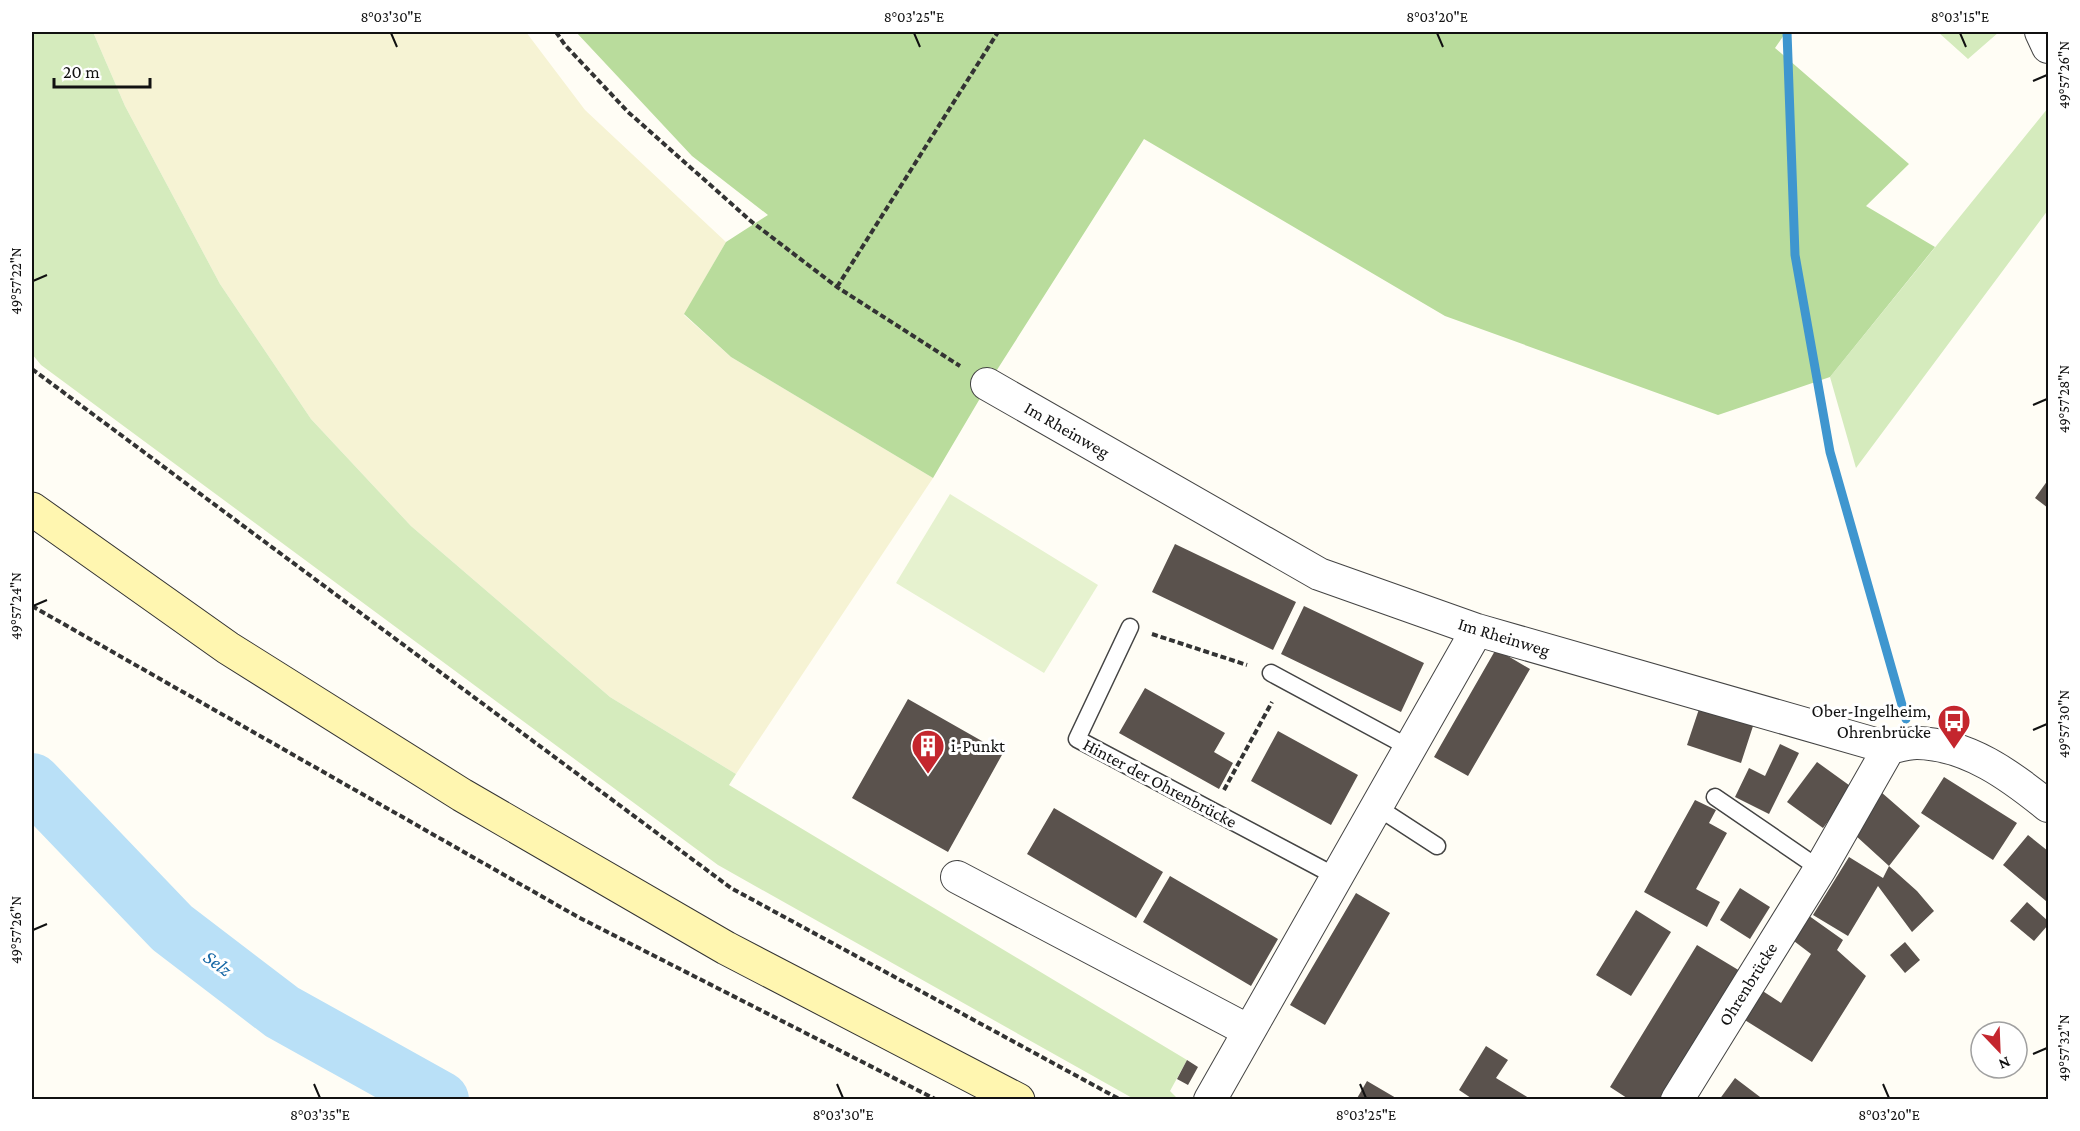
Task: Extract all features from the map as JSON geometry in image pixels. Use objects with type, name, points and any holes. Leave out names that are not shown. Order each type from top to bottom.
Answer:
[{"type":"main road","points":[[32,509],[228,648],[462,795],[726,948],[1018,1100]]},
{"type":"street","points":[[2041,32],[2049,47]]},
{"type":"street","name":"Im Rheinweg","points":[[987,384],[1319,574],[1477,630],[1889,748],[1917,743],[1954,750],[2003,770],[2049,806]]},
{"type":"street","points":[[1210,1100],[1477,630]]},
{"type":"street","name":"Ohrenbrücke","points":[[1677,1100],[1821,869],[1889,748]]},
{"type":"street","points":[[957,877],[1249,1031]]},
{"type":"lane","name":"Hinter der Ohrenbrücke","points":[[1130,627],[1077,740],[1336,877]]},
{"type":"lane","points":[[1277,676],[1410,748]]},
{"type":"lane","points":[[1715,797],[1821,869]]},
{"type":"lane","points":[[1377,807],[1437,846]]},
{"type":"path","points":[[556,32],[565,45],[628,112],[752,222],[837,287],[987,384]]},
{"type":"path","points":[[837,287],[998,32]]},
{"type":"path","points":[[32,369],[731,888],[1121,1100]]},
{"type":"path","points":[[32,606],[578,917],[937,1100]]},
{"type":"path","points":[[1130,627],[1277,676],[1212,812]]},
{"type":"shaded area","points":[[93,32],[526,32],[585,110],[726,242],[684,315],[731,357],[933,478],[736,774],[610,697],[411,526],[311,419],[220,284],[125,106]]},
{"type":"green space","points":[[32,32],[93,32],[125,106],[220,284],[311,419],[411,526],[610,697],[736,774],[729,785],[1187,1060],[1170,1091],[1179,1100],[1134,1099],[718,865],[41,365],[32,354]]},
{"type":"green space","points":[[576,32],[1786,32],[1775,48],[1909,164],[1866,206],[1935,247],[1830,377],[1718,415],[1445,316],[1144,139],[995,373],[933,478],[731,357],[684,314],[726,242],[768,215],[692,156]]},
{"type":"green space","points":[[1938,32],[1999,32],[1968,59]]},
{"type":"green space","points":[[2048,108],[2048,210],[1856,468],[1830,377]]},
{"type":"green space","points":[[950,494],[1098,585],[1044,673],[896,583]]},
{"type":"building","points":[[2048,480],[2048,508],[2035,498]]},
{"type":"building","points":[[1175,544],[1296,602],[1273,650],[1152,592]]},
{"type":"building","points":[[1304,606],[1424,663],[1401,712],[1281,654]]},
{"type":"building","points":[[1496,649],[1530,669],[1468,776],[1434,757]]},
{"type":"building","points":[[1145,688],[1225,733],[1214,752],[1233,763],[1219,789],[1119,733]]},
{"type":"building","name":"i-Punkt","points":[[908,699],[1003,753],[948,852],[852,798]]},
{"type":"building","points":[[1700,706],[1754,723],[1741,763],[1687,745]]},
{"type":"building","points":[[1278,731],[1358,775],[1331,825],[1251,781]]},
{"type":"building","points":[[1780,744],[1799,753],[1769,814],[1735,797],[1749,768],[1765,776]]},
{"type":"building","points":[[1817,762],[1853,788],[1823,828],[1787,802]]},
{"type":"building","points":[[1944,777],[2017,823],[1993,860],[1921,813]]},
{"type":"building","points":[[1881,792],[1920,826],[1889,866],[1855,835]]},
{"type":"building","points":[[1695,800],[1716,810],[1709,823],[1727,833],[1696,889],[1720,902],[1707,927],[1644,892]]},
{"type":"building","points":[[1054,808],[1163,872],[1136,918],[1027,854]]},
{"type":"building","points":[[2028,835],[2048,851],[2048,899],[2046,901],[2003,865]]},
{"type":"building","points":[[1849,857],[1883,878],[1889,866],[1917,891],[1934,911],[1912,932],[1878,886],[1848,936],[1813,915]]},
{"type":"building","points":[[1170,876],[1278,939],[1251,986],[1143,922]]},
{"type":"building","points":[[1740,888],[1770,907],[1750,939],[1720,920]]},
{"type":"building","points":[[1356,893],[1390,913],[1325,1025],[1290,1005]]},
{"type":"building","points":[[2027,902],[2048,921],[2048,925],[2034,941],[2010,921]]},
{"type":"building","points":[[1636,910],[1671,932],[1631,996],[1596,975]]},
{"type":"building","points":[[1805,913],[1843,940],[1837,950],[1866,976],[1812,1062],[1740,1017],[1758,988],[1781,1003],[1811,954],[1790,938]]},
{"type":"building","points":[[1905,942],[1920,960],[1905,973],[1890,955]]},
{"type":"building","points":[[1697,945],[1740,971],[1661,1100],[1630,1100],[1610,1087]]},
{"type":"building","points":[[1486,1046],[1508,1060],[1496,1078],[1532,1100],[1474,1100],[1459,1090]]},
{"type":"building","points":[[1187,1060],[1198,1067],[1188,1085],[1177,1079]]},
{"type":"building","points":[[1735,1078],[1764,1100],[1719,1100]]},
{"type":"building","points":[[1367,1081],[1396,1098],[1395,1100],[1356,1100]]},
{"type":"waterway","points":[[1787,32],[1795,255],[1830,452],[1906,719]]},
{"type":"waterway","name":"Selz","points":[[32,782],[172,928],[282,1012],[440,1100]]},
{"type":"place","name":"Ober-Ingelheim, Ohrenbrücke","points":[[1954,750]]},
{"type":"place","name":"i-Punkt","points":[[928,775]]}]
